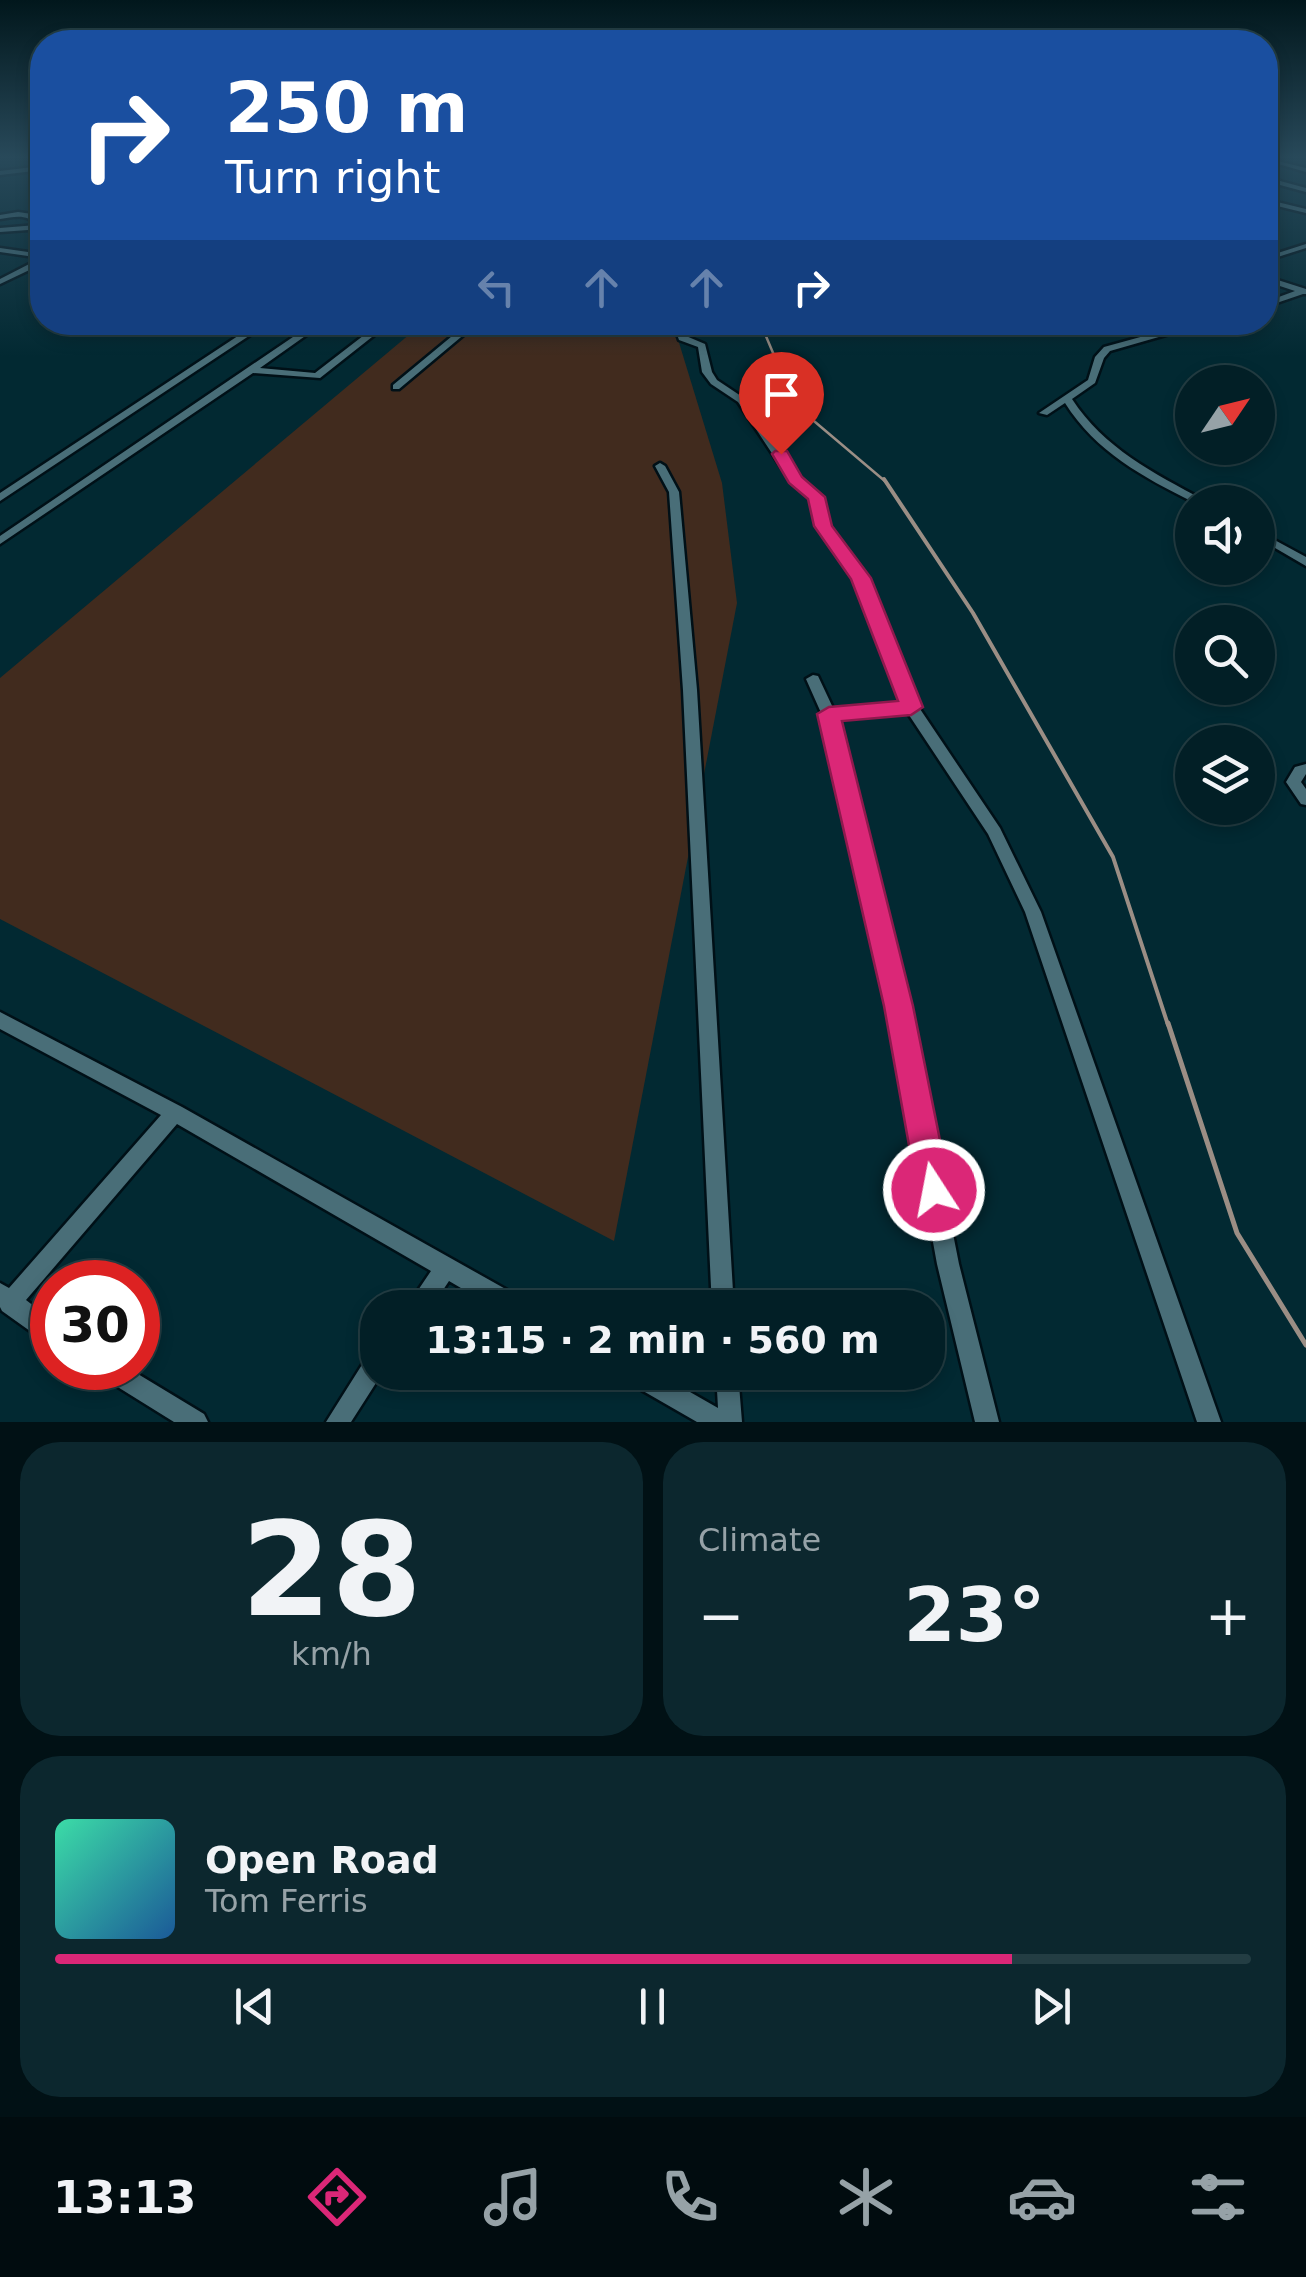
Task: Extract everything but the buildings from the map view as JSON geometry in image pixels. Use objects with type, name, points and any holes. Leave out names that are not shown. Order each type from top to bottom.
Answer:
[{"type":"street","points":[[0,230],[30,228]]},
{"type":"street","points":[[1278,255],[1306,246]]},
{"type":"street","points":[[0,250],[30,256]]},
{"type":"street","points":[[0,282],[30,265]]},
{"type":"street","points":[[1278,283],[1304,292]]},
{"type":"street","points":[[1278,301],[1304,292]]},
{"type":"street","points":[[0,498],[246,335]]},
{"type":"street","points":[[0,541],[302,335]]},
{"type":"street","points":[[251,370],[317,376],[369,335]]},
{"type":"street","points":[[396,386],[459,335]]},
{"type":"street","points":[[681,335],[702,346],[707,372],[714,382],[740,400],[795,480],[816,497],[823,526],[861,578],[911,707],[994,832],[1033,912],[1209,1422]]},
{"type":"street","points":[[1044,413],[1092,381],[1106,350],[1160,335]]},
{"type":"street","points":[[1067,398],[1082,424],[1120,459],[1175,489]]},
{"type":"street","points":[[660,466],[674,492],[690,690],[722,1290]]},
{"type":"street","points":[[1275,544],[1306,562]]},
{"type":"street","points":[[813,679],[829,714],[899,1006],[948,1264],[987,1422]]},
{"type":"street","points":[[829,714],[911,707]]},
{"type":"street","points":[[1306,769],[1293,782],[1306,800]]},
{"type":"street","points":[[0,1020],[175,1113],[485,1290]]},
{"type":"street","points":[[30,1317],[5,1299],[175,1113]]},
{"type":"street","points":[[430,1290],[446,1268]]},
{"type":"street","points":[[338,1422],[360,1388]]},
{"type":"street","points":[[144,1390],[196,1422]]},
{"type":"street","points":[[663,1390],[719,1422]]},
{"type":"street","points":[[728,1390],[730,1422]]},
{"type":"shaded area","points":[[409,335],[677,335],[722,483],[737,603],[614,1241],[0,919],[0,678]]},
{"type":"waterway","points":[[765,335],[795,405],[886,482]]},
{"type":"waterway","points":[[886,482],[973,613],[1113,857],[1168,1025]]},
{"type":"waterway","points":[[1168,1023],[1237,1233],[1306,1345]]},
{"type":"route","points":[[781,454],[795,480],[816,497],[823,526],[861,578],[911,707],[829,714],[899,1006],[934,1190]]}]
